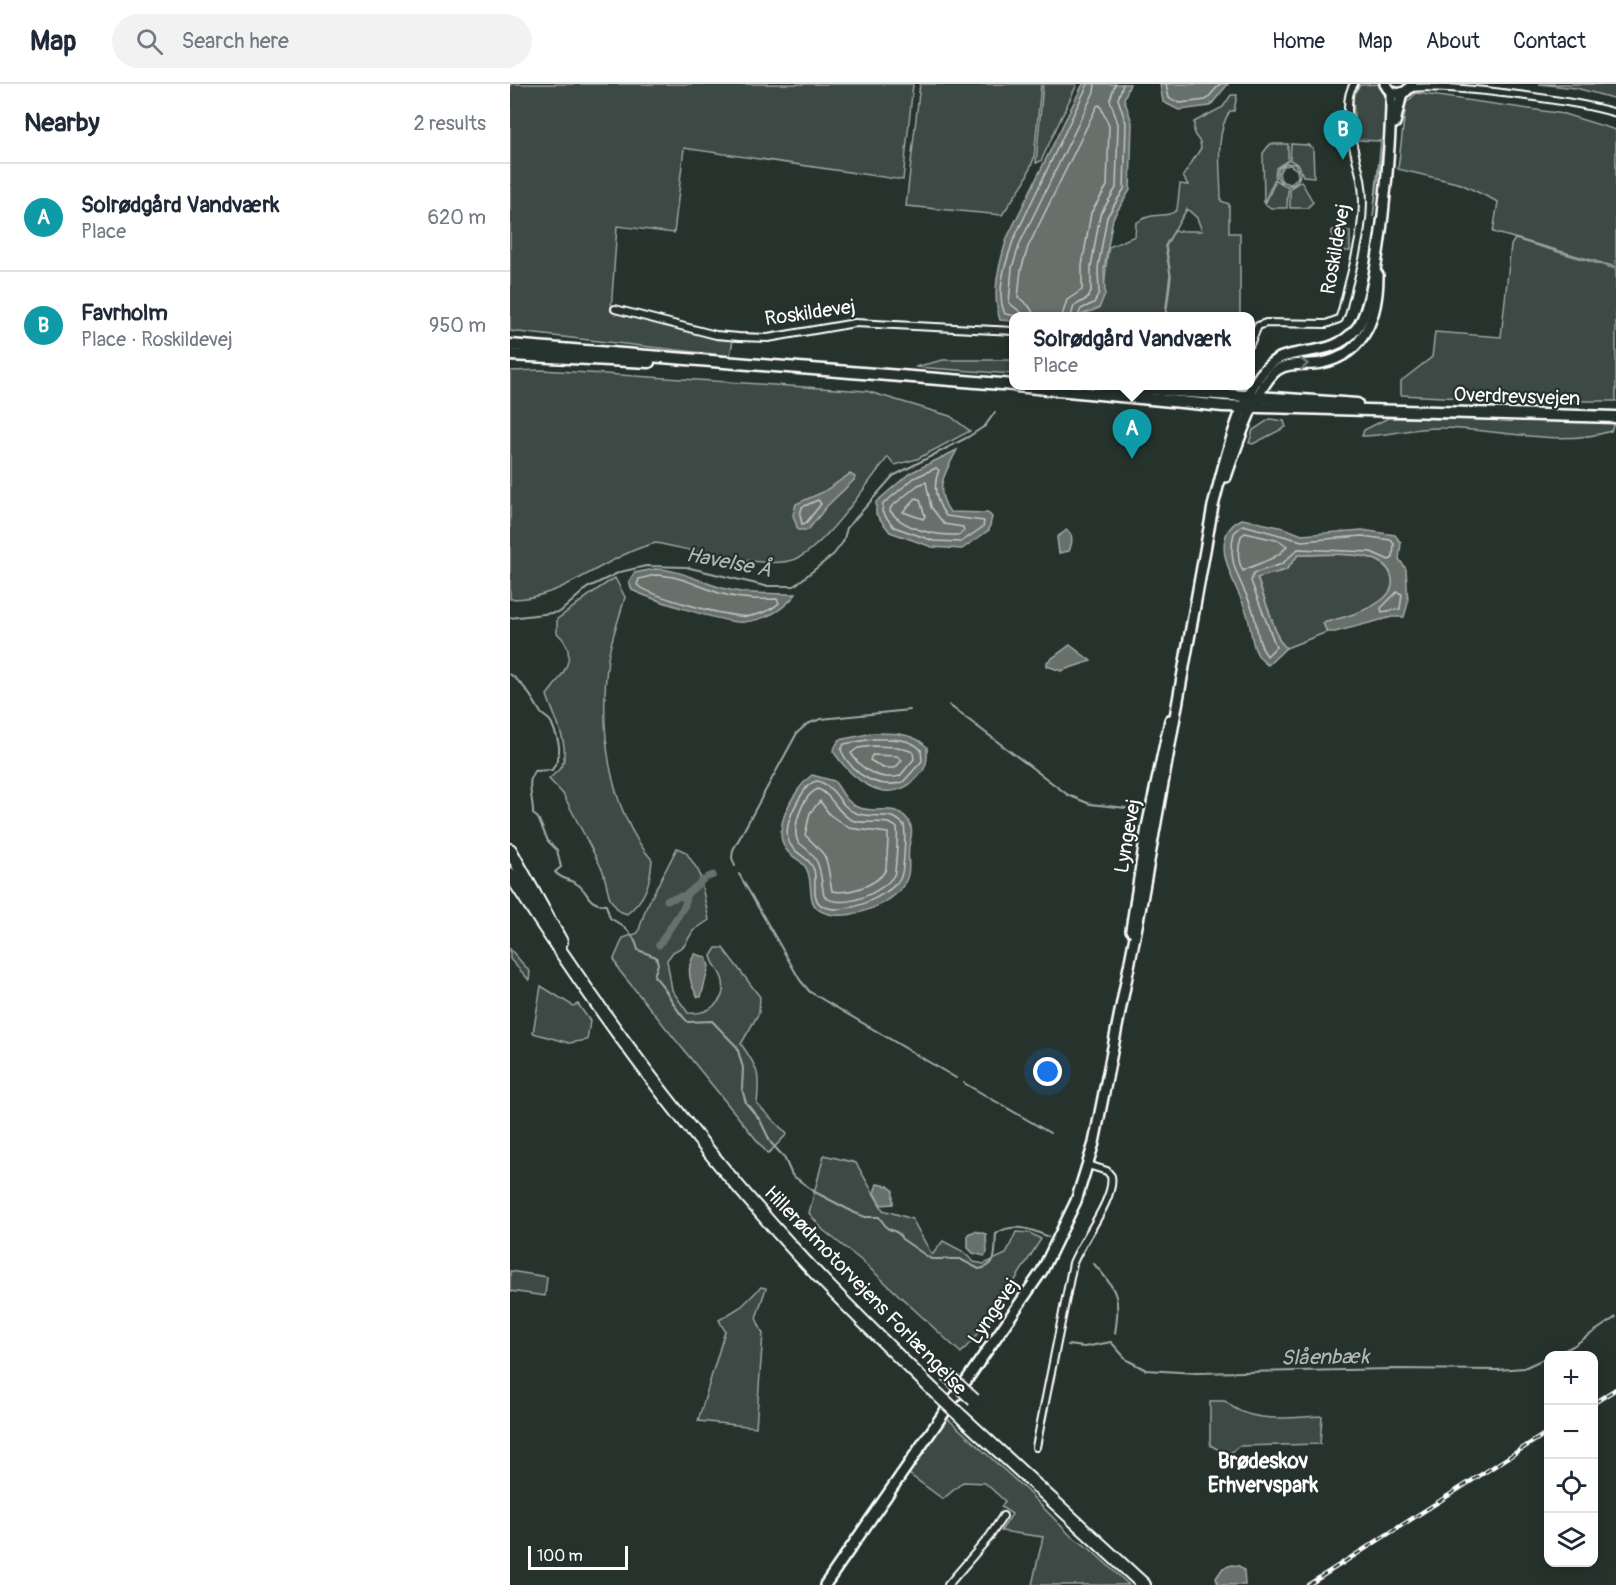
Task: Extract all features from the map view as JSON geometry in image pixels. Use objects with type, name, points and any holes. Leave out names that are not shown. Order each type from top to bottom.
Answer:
[{"type":"highway","points":[[510,850],[557,933],[568,963]]},
{"type":"highway","name":"Hillerødmotorvejens Forlængelse","points":[[510,874],[568,963],[643,1068],[698,1137],[797,1253],[933,1390],[1144,1585]]},
{"type":"highway","points":[[947,1375],[974,1400]]},
{"type":"main road","points":[[1384,84],[1391,92],[1408,89]]},
{"type":"main road","name":"Roskildevej","points":[[1390,143],[1408,89]]},
{"type":"main road","name":"Roskildevej","points":[[1252,401],[1278,370],[1292,365],[1322,363],[1338,357],[1363,338],[1372,322],[1377,307],[1379,240],[1390,143],[1391,92]]},
{"type":"main road","points":[[510,345],[1009,384]]},
{"type":"main road","points":[[510,355],[627,362],[716,363]]},
{"type":"main road","points":[[1065,390],[1127,396],[1252,401]]},
{"type":"main road","points":[[1143,390],[1252,401]]},
{"type":"main road","name":"Overdrevsvejen","points":[[1252,401],[1346,403],[1417,411]]},
{"type":"main road","name":"Overdrevsvejen","points":[[1252,401],[1417,411],[1616,417]]},
{"type":"main road","name":"Lyngevej","points":[[825,1585],[1042,1271],[1064,1230],[1088,1165],[1225,460],[1252,401]]},
{"type":"street","name":"Roskildevej","points":[[1255,334],[1258,326],[1266,323],[1326,324],[1339,319],[1362,215],[1361,180],[1349,113],[1349,94],[1354,84]]},
{"type":"street","points":[[1443,84],[1560,99],[1616,113]]},
{"type":"street","points":[[1408,89],[1424,86],[1455,86]]},
{"type":"street","name":"Roskildevej","points":[[615,309],[716,335],[740,337],[768,338],[855,323],[1009,331]]},
{"type":"street","points":[[1035,1447],[1073,1263],[1080,1245],[1111,1191],[1111,1176],[1107,1171],[1088,1165]]},
{"type":"street","points":[[948,1585],[990,1536],[1003,1516]]},
{"type":"shaded area","points":[[510,84],[913,84],[903,180],[684,148],[674,233],[617,226],[611,311],[733,340],[730,356],[510,331]]},
{"type":"shaded area","points":[[920,84],[1041,84],[1034,158],[1025,181],[1002,215],[906,206]]},
{"type":"shaded area","points":[[1043,84],[1077,84],[1041,161],[1036,163]]},
{"type":"shaded area","points":[[1379,84],[1385,97],[1387,114],[1373,217],[1381,141],[1355,140],[1353,95],[1360,85]]},
{"type":"shaded area","points":[[1539,84],[1616,84],[1616,99],[1576,88]]},
{"type":"shaded area","points":[[1416,93],[1564,114],[1616,130],[1616,267],[1493,232],[1498,202],[1461,184],[1398,169],[1406,103]]},
{"type":"shaded area","points":[[1231,95],[1237,95],[1234,111],[1230,111],[1222,131],[1220,166],[1221,201],[1229,204],[1229,233],[1240,233],[1240,312],[1166,312],[1171,276],[1166,246],[1174,231],[1202,231],[1197,218],[1187,209],[1165,246],[1170,274],[1165,312],[1089,312],[1099,308],[1102,301],[1109,247],[1135,236],[1136,223],[1142,219],[1177,210],[1180,184],[1188,185],[1183,176],[1201,148],[1194,134],[1194,122],[1223,107]]},
{"type":"shaded area","points":[[1270,144],[1288,144],[1288,160],[1276,168],[1275,178],[1264,203],[1263,153]]},
{"type":"shaded area","points":[[1291,144],[1308,145],[1313,148],[1314,177],[1303,176],[1299,165],[1290,160]]},
{"type":"shaded area","points":[[1286,163],[1295,164],[1300,176],[1293,185],[1283,185],[1277,177],[1278,168]],"holes":[[[1290,165],[1297,170],[1298,177],[1291,184],[1283,182],[1279,174],[1284,166]]]},
{"type":"shaded area","points":[[1276,180],[1288,188],[1287,208],[1271,208],[1265,204]]},
{"type":"shaded area","points":[[1301,181],[1313,202],[1307,208],[1290,208],[1290,188]]},
{"type":"shaded area","points":[[1332,230],[1350,231],[1350,251],[1332,251]]},
{"type":"shaded area","points":[[1515,239],[1616,269],[1616,401],[1526,401],[1401,395],[1401,381],[1432,357],[1435,332],[1501,337],[1511,245]]},
{"type":"shaded area","points":[[943,360],[1009,360],[1009,374],[915,367]]},
{"type":"shaded area","points":[[542,370],[866,391],[950,416],[970,431],[917,459],[895,465],[888,457],[833,528],[808,552],[796,559],[783,562],[748,561],[656,543],[619,557],[548,592],[510,599],[510,371]]},
{"type":"shaded area","points":[[1388,418],[1615,422],[1611,431],[1570,438],[1440,428],[1362,436],[1364,430]]},
{"type":"shaded area","points":[[1270,419],[1284,421],[1286,427],[1253,444],[1249,443],[1253,430]]},
{"type":"shaded area","points":[[1345,554],[1371,558],[1381,562],[1388,569],[1392,585],[1388,594],[1380,602],[1356,614],[1323,623],[1327,632],[1286,648],[1279,640],[1257,577],[1286,570],[1298,555]]},
{"type":"shaded area","points":[[615,578],[625,597],[608,659],[605,685],[606,739],[616,791],[625,816],[637,839],[652,860],[646,890],[639,902],[627,914],[619,911],[610,899],[603,871],[563,794],[549,779],[561,767],[564,749],[560,730],[547,695],[564,672],[569,657],[564,641],[557,633],[557,619]]},
{"type":"shaded area","points":[[677,848],[686,852],[699,872],[709,920],[693,931],[684,946],[673,952],[667,960],[672,990],[688,1013],[710,1009],[716,1005],[723,993],[723,986],[722,978],[711,956],[716,948],[723,948],[760,997],[759,1013],[741,1044],[757,1072],[757,1104],[787,1134],[768,1154],[619,970],[614,959],[623,938],[638,933],[646,908]]},
{"type":"shaded area","points":[[510,949],[530,972],[529,980],[510,959]]},
{"type":"shaded area","points":[[541,986],[573,1006],[578,1004],[590,1021],[587,1040],[569,1043],[533,1033]]},
{"type":"shaded area","points":[[824,1155],[856,1163],[883,1210],[912,1219],[932,1255],[943,1241],[962,1251],[974,1262],[984,1264],[1006,1254],[1016,1232],[1030,1233],[1041,1239],[990,1320],[961,1353],[862,1261],[823,1230],[809,1213]]},
{"type":"shaded area","points":[[510,1271],[547,1277],[545,1296],[510,1291]]},
{"type":"shaded area","points":[[761,1287],[766,1288],[756,1318],[763,1334],[756,1427],[698,1421],[725,1331],[719,1320],[742,1306]]},
{"type":"shaded area","points":[[1210,1401],[1225,1401],[1235,1409],[1258,1417],[1322,1416],[1320,1444],[1239,1446],[1228,1455],[1210,1445]]},
{"type":"shaded area","points":[[947,1418],[1026,1490],[1070,1535],[1090,1549],[1129,1585],[1032,1585],[1043,1537],[1001,1531],[1012,1514],[1001,1507],[1005,1501],[985,1483],[963,1482],[943,1499],[909,1474]]},
{"type":"water","points":[[1083,84],[1130,84],[1124,99],[1132,122],[1130,190],[1113,218],[1104,269],[1105,294],[1099,308],[1088,312],[1009,312],[1009,321],[1000,320],[996,289],[1007,238]]},
{"type":"water","points":[[1160,84],[1228,84],[1210,106],[1179,110],[1163,102]]},
{"type":"water","points":[[957,450],[943,481],[942,495],[945,503],[950,512],[988,513],[992,517],[989,530],[962,549],[932,547],[890,532],[876,514],[876,502],[910,473]]},
{"type":"water","points":[[850,474],[855,477],[854,480],[827,506],[808,530],[798,530],[793,515],[796,504],[823,492]]},
{"type":"water","points":[[1242,519],[1284,528],[1302,535],[1362,530],[1395,535],[1401,543],[1399,559],[1406,569],[1408,603],[1404,617],[1392,617],[1327,632],[1323,623],[1355,614],[1379,602],[1388,594],[1392,585],[1391,575],[1381,562],[1363,556],[1298,555],[1286,570],[1257,578],[1279,640],[1286,648],[1268,665],[1258,654],[1252,641],[1246,611],[1226,562],[1225,537],[1231,527]]},
{"type":"water","points":[[1067,530],[1072,537],[1072,543],[1069,551],[1059,553],[1057,537]]},
{"type":"water","points":[[655,569],[680,573],[740,592],[796,594],[779,610],[767,616],[752,621],[736,622],[688,610],[632,590],[629,582],[634,573]]},
{"type":"water","points":[[1070,645],[1091,661],[1061,671],[1047,666],[1047,662]]},
{"type":"water","points":[[873,733],[895,733],[915,738],[921,742],[927,747],[926,765],[922,773],[903,788],[892,791],[869,786],[849,771],[833,751],[839,740]]},
{"type":"water","points":[[812,775],[834,781],[847,799],[857,807],[891,810],[908,820],[911,833],[907,878],[894,895],[874,908],[839,915],[821,911],[811,897],[807,870],[788,852],[783,843],[782,822],[786,811],[798,790]]},
{"type":"water","points":[[695,954],[706,957],[709,966],[701,997],[698,997],[695,992],[689,970]]},
{"type":"water","points":[[877,1184],[888,1186],[893,1190],[893,1204],[881,1205],[874,1193]]},
{"type":"water","points":[[975,1231],[986,1234],[987,1253],[984,1256],[973,1253],[968,1248],[968,1234]]},
{"type":"water","points":[[1232,1565],[1244,1570],[1245,1585],[1218,1585],[1216,1578],[1223,1568]]},
{"type":"waterway","name":"Havelse Å","points":[[510,618],[560,612],[587,588],[620,572],[646,566],[686,567],[765,586],[794,586],[834,554],[843,542],[847,528],[893,476],[968,437],[985,426],[995,412]]},
{"type":"waterway","name":"Slåenbæk","points":[[510,674],[524,687],[541,713],[550,721],[558,741],[559,752],[556,764],[552,770],[535,771],[530,785],[533,814],[538,818],[548,841],[557,850],[561,867],[555,872],[581,887],[594,902],[606,905],[610,918],[628,931],[638,950],[656,957],[658,964],[654,976],[688,1022],[712,1021],[737,1047],[743,1068],[742,1089],[746,1103],[760,1120],[771,1143],[784,1157],[792,1175],[815,1192],[855,1213],[865,1217],[879,1217],[887,1228],[898,1233],[902,1239],[931,1259],[960,1259],[979,1269],[986,1267],[993,1260],[996,1234],[1002,1230],[1022,1228],[1048,1237]]},
{"type":"waterway","points":[[949,705],[1068,795],[1090,804],[1126,808]]},
{"type":"waterway","points":[[735,866],[732,858],[733,850],[797,733],[807,724],[821,719],[910,710]]},
{"type":"waterway","points":[[739,874],[800,980],[810,992],[956,1078]]},
{"type":"waterway","points":[[708,877],[713,875]]},
{"type":"waterway","points":[[667,900],[686,895],[703,880]]},
{"type":"waterway","points":[[659,945],[685,905],[686,895]]},
{"type":"waterway","points":[[964,1083],[1050,1133]]},
{"type":"waterway","name":"Slåenbæk","points":[[1094,1264],[1108,1280],[1115,1295],[1117,1302],[1115,1333]]},
{"type":"waterway","name":"Slåenbæk","points":[[1563,1351],[1616,1317]]},
{"type":"waterway","name":"Slåenbæk","points":[[1068,1345],[1084,1347],[1111,1342],[1127,1360],[1146,1370],[1196,1373],[1391,1369],[1497,1370],[1524,1368],[1544,1359]]},
{"type":"railway","points":[[1598,1400],[1616,1389]]},
{"type":"railway","points":[[1308,1585],[1544,1435]]},
{"type":"place","name":"Favrholm","points":[[1343,160]]},
{"type":"place","name":"Solrødgård Vandværk","points":[[1132,459]]},
{"type":"district","name":"Brødeskov Erhvervspark","points":[[1263,1473]]}]
